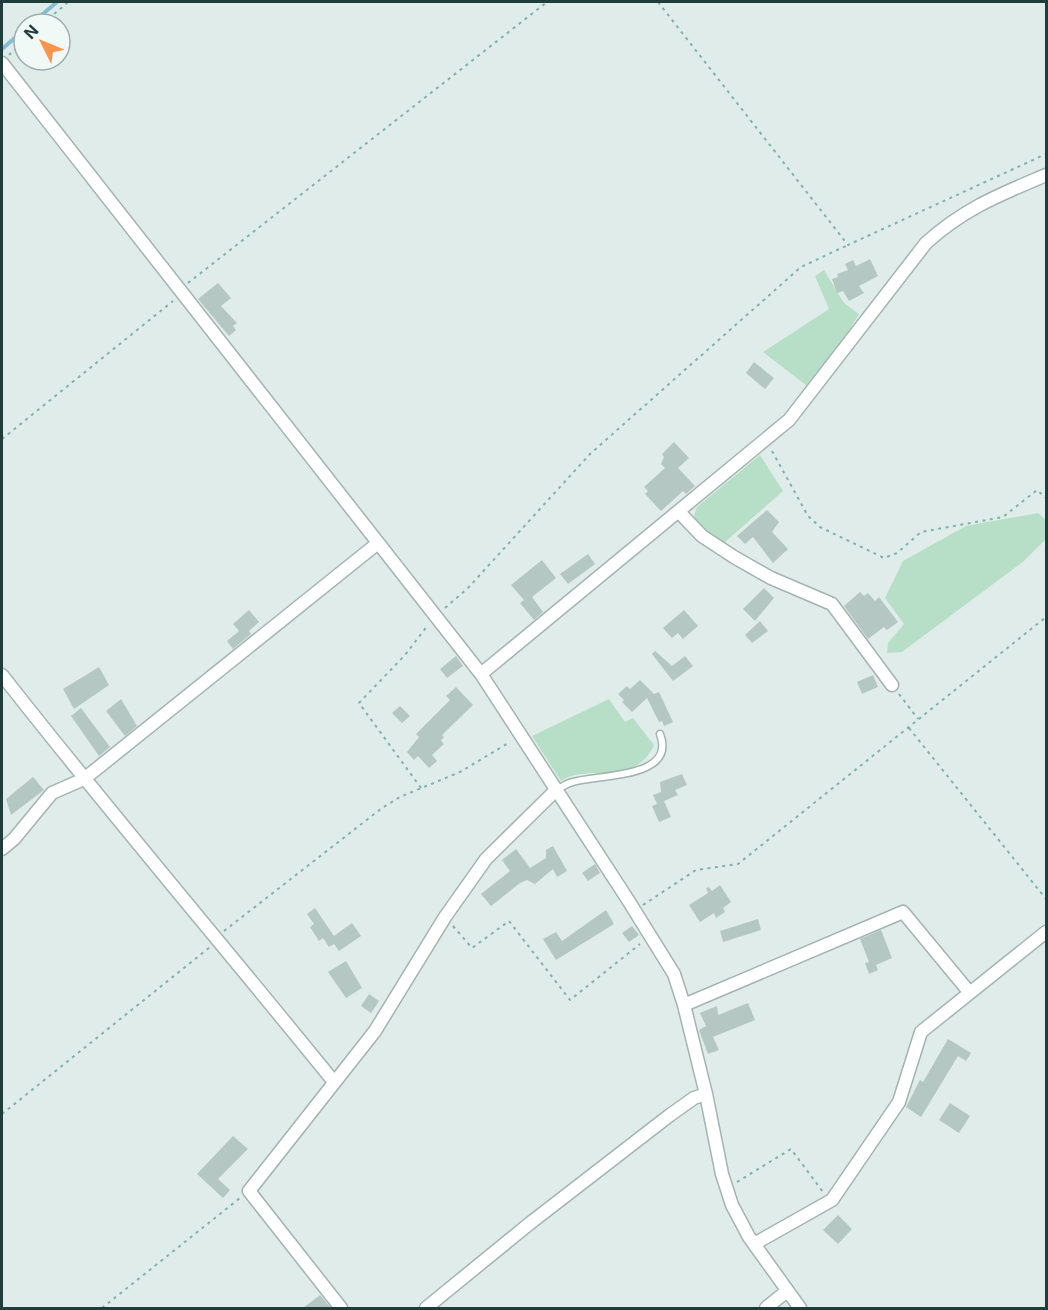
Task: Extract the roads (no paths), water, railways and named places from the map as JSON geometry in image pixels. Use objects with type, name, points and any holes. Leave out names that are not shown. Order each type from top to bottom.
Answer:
[{"type":"street","points":[[2,63],[481,674],[635,911],[674,974],[684,1005],[732,1205],[754,1244],[800,1308]]},
{"type":"street","points":[[481,674],[680,513],[789,420],[926,243],[952,220],[979,204],[1047,174]]},
{"type":"street","points":[[680,513],[702,536],[734,557],[771,578],[832,604],[892,685]]},
{"type":"street","points":[[2,849],[14,839],[52,793],[84,779],[378,543]]},
{"type":"street","points":[[2,675],[168,884],[218,938],[334,1082]]},
{"type":"street","points":[[341,1308],[249,1191],[375,1031],[445,917],[486,859],[556,790]]},
{"type":"street","points":[[684,1005],[903,912],[970,993]]},
{"type":"street","points":[[754,1244],[830,1201],[899,1102],[921,1032],[1047,932]]},
{"type":"street","points":[[426,1308],[529,1224],[661,1122],[694,1098],[706,1094]]},
{"type":"street","points":[[766,1308],[787,1292]]},
{"type":"lane","points":[[556,790],[572,782],[645,769],[658,760],[662,752],[664,743],[660,734]]},
{"type":"waterway","points":[[45,12],[57,2]]},
{"type":"waterway","points":[[2,49],[12,40]]}]
